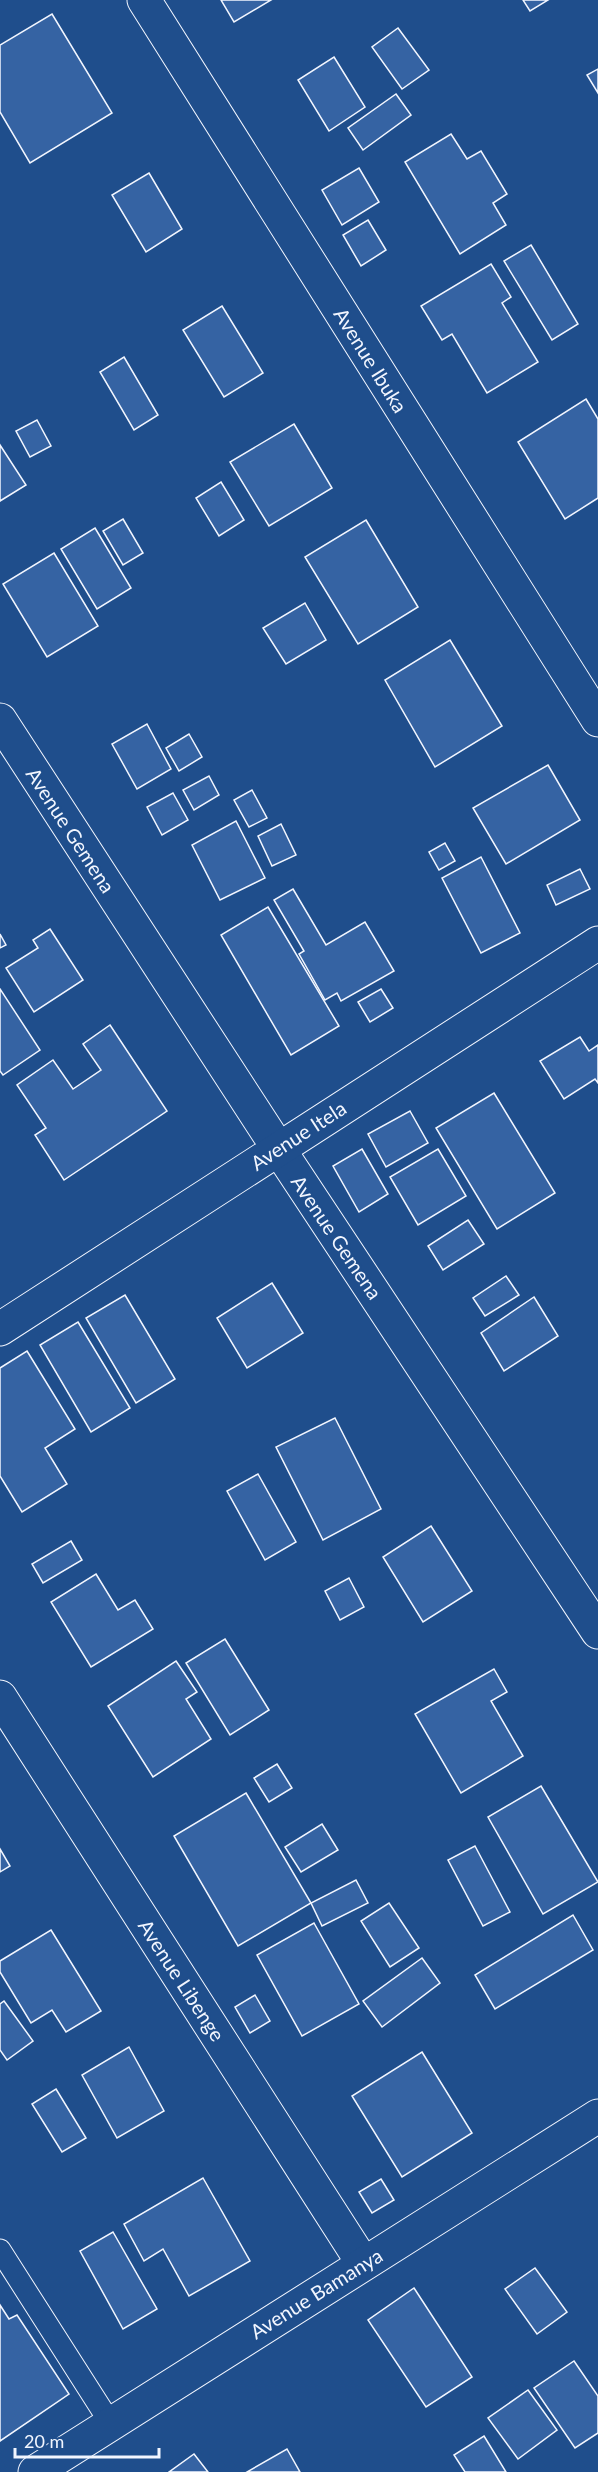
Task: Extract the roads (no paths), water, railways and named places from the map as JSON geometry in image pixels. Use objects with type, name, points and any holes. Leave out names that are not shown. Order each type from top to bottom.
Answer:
[{"type":"street","name":"Avenue Ibuka","points":[[144,0],[598,720]]},
{"type":"street","name":"Avenue Gemena","points":[[0,720],[278,1148],[598,1632]]},
{"type":"street","name":"Avenue Itela","points":[[0,1329],[598,943]]},
{"type":"street","name":"Avenue Libenge","points":[[0,1697],[363,2263]]},
{"type":"street","name":"Avenue Bamanya","points":[[35,2472],[598,2116]]},
{"type":"lane","points":[[0,2250],[111,2424]]}]
